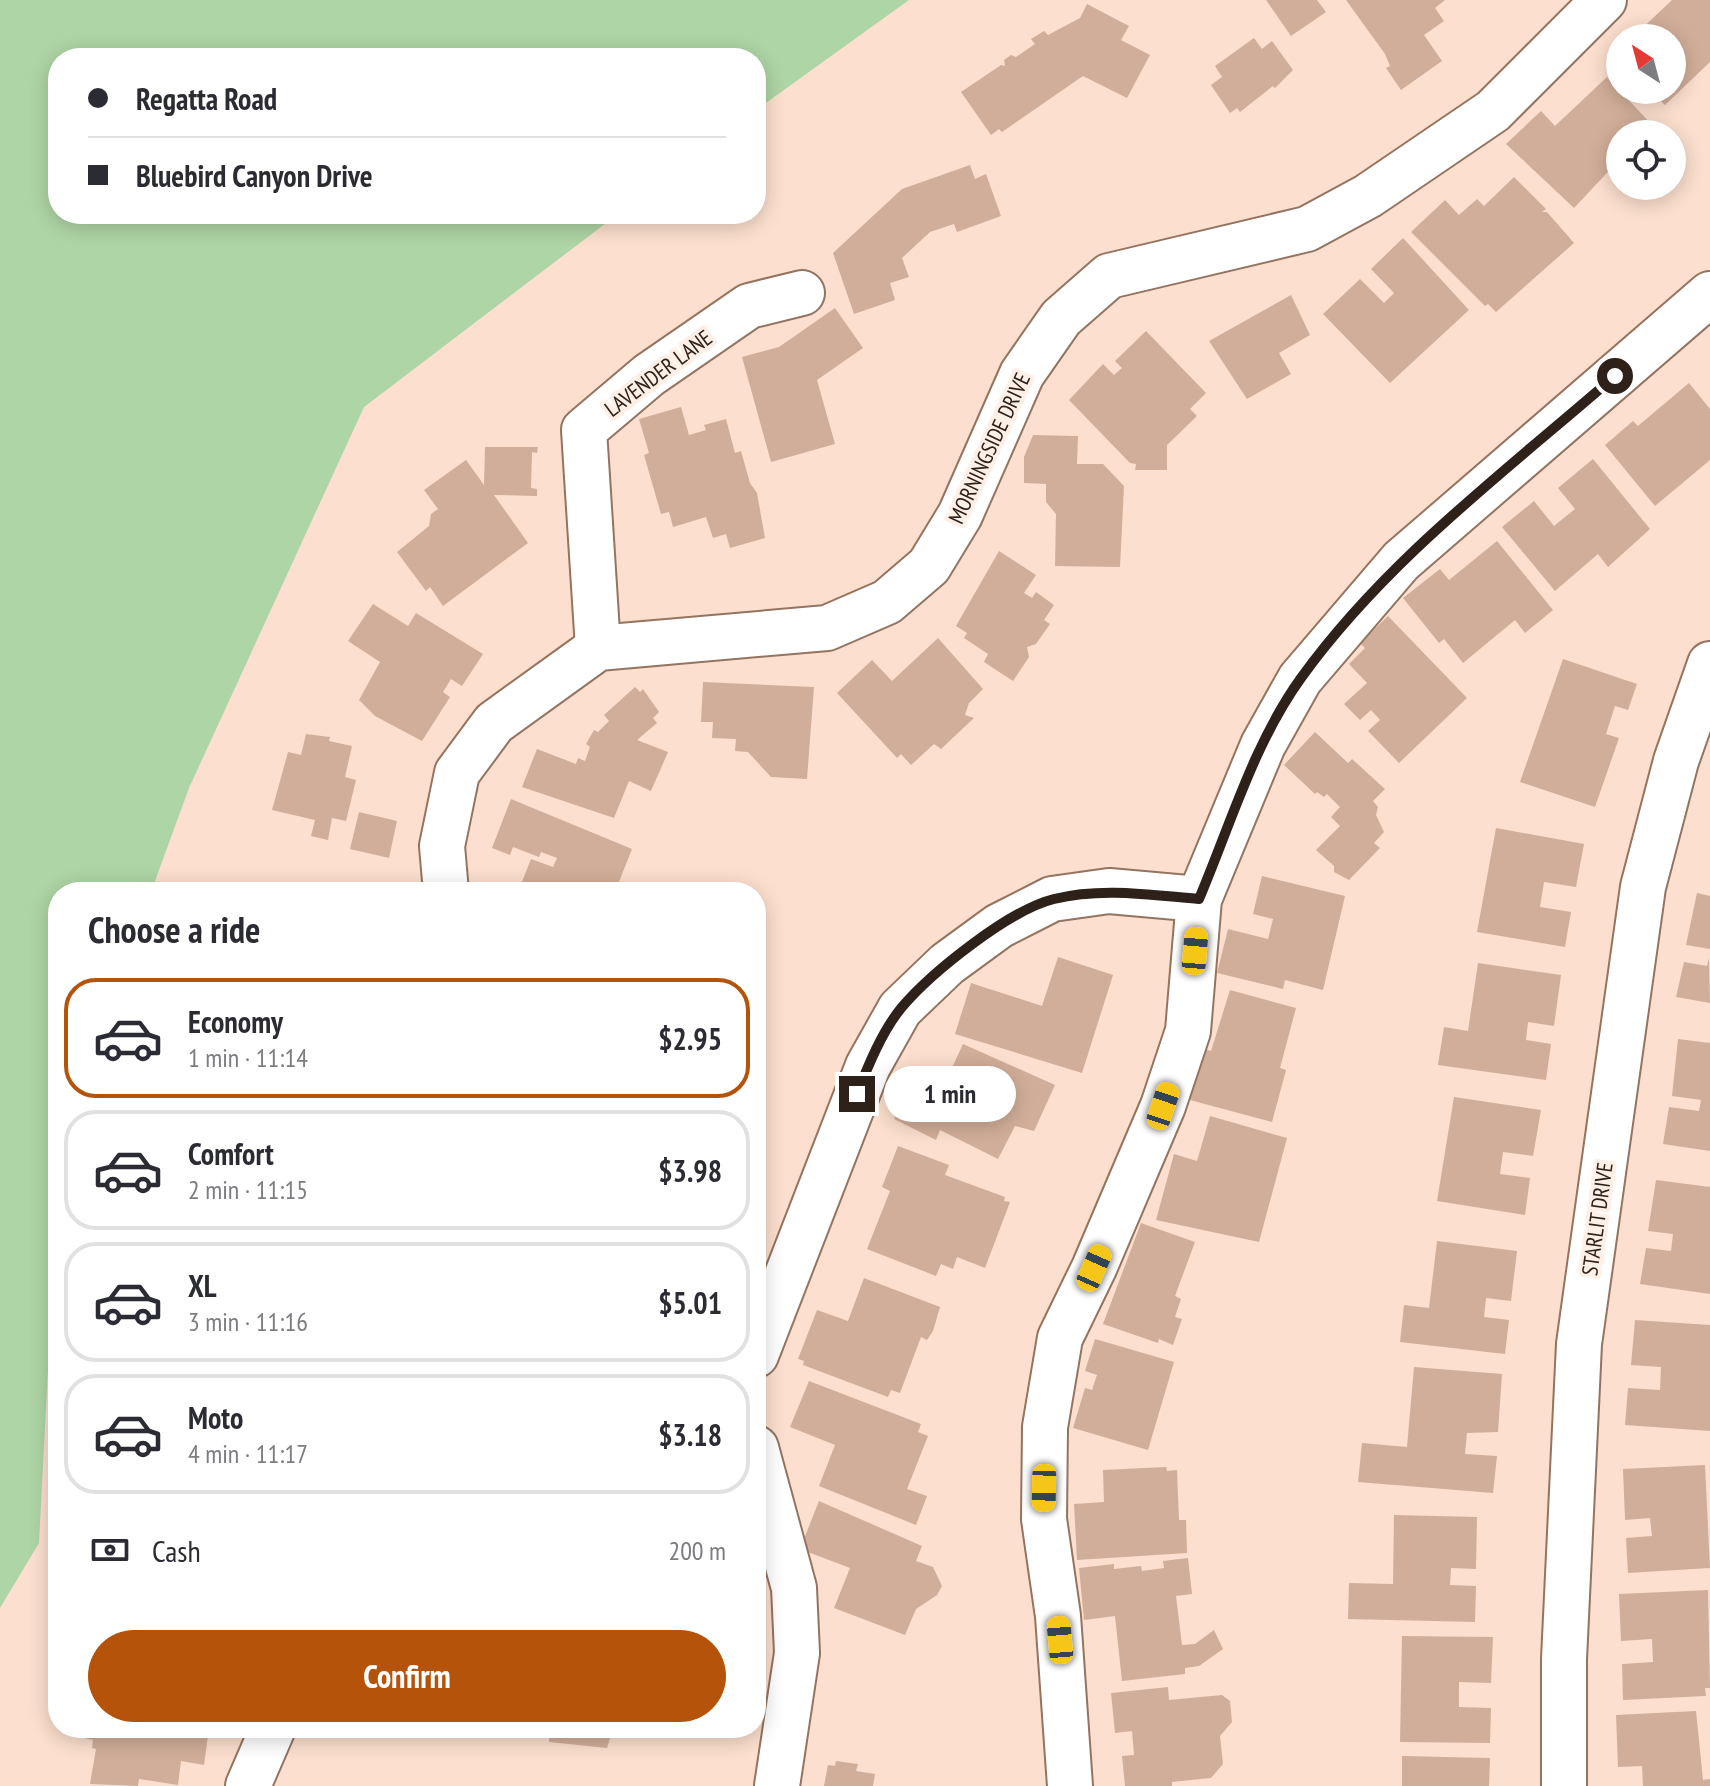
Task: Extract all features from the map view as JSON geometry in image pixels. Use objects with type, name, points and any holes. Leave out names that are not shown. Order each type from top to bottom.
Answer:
[{"type":"street","name":"MORNINGSIDE DRIVE","points":[[598,648],[827,628],[887,602],[929,566],[960,515],[1022,374],[1061,318],[1109,276],[1307,229],[1368,196],[1493,111],[1604,0]]},
{"type":"street","name":"LAVENDER LANE","points":[[598,648],[584,430],[649,375],[749,306],[802,293]]},
{"type":"street","points":[[1070,1786],[1058,1616],[1044,1519],[1045,1427],[1060,1338],[1130,1186],[1188,1031],[1199,899],[1263,745],[1300,679],[1401,561],[1710,294]]},
{"type":"street","points":[[445,882],[442,846],[457,773],[494,723],[598,648]]},
{"type":"street","name":"STARLIT DRIVE","points":[[1564,1786],[1564,1659],[1579,1344],[1643,887],[1676,761],[1710,664]]},
{"type":"street","points":[[766,1329],[868,1066],[900,1009],[947,964],[978,941],[1052,899],[1109,891],[1199,899]]},
{"type":"street","points":[[766,1485],[794,1588],[797,1653],[777,1786]]},
{"type":"street","points":[[248,1786],[269,1738]]},
{"type":"green space","points":[[0,0],[909,0],[766,103],[766,48],[48,48],[48,224],[605,224],[364,407],[189,788],[155,882],[48,882],[48,1369],[39,1543],[0,1608]]},
{"type":"building","points":[[1266,0],[1317,0],[1326,12],[1291,36]]},
{"type":"building","points":[[1346,0],[1445,0],[1435,8],[1444,21],[1424,35],[1442,61],[1401,90],[1386,68],[1390,66],[1385,54]]},
{"type":"building","points":[[1672,0],[1710,0],[1710,62],[1686,85],[1686,24],[1647,24]]},
{"type":"building","points":[[1087,4],[1129,26],[1121,40],[1150,55],[1127,98],[1083,76],[1002,132],[999,129],[991,135],[961,92],[1001,65],[1005,66],[1004,60],[1011,55],[1016,57],[1035,44],[1031,39],[1044,31],[1048,35],[1080,18]]},
{"type":"building","points":[[1254,38],[1262,49],[1272,41],[1293,70],[1275,88],[1273,86],[1240,112],[1237,108],[1230,113],[1211,85],[1222,77],[1215,66]]},
{"type":"building","points":[[1606,78],[1606,104],[1632,104],[1647,120],[1606,120],[1606,174],[1574,208],[1506,144],[1541,111],[1555,126]]},
{"type":"building","points":[[970,165],[975,179],[986,174],[1001,216],[957,232],[954,224],[930,232],[902,258],[909,277],[890,283],[895,300],[854,314],[833,253],[902,189]]},
{"type":"building","points":[[1514,177],[1546,209],[1542,212],[1547,212],[1574,243],[1496,312],[1488,304],[1485,306],[1411,232],[1445,200],[1459,215],[1477,199],[1484,206]]},
{"type":"building","points":[[1403,238],[1469,310],[1390,383],[1323,314],[1360,279],[1384,303],[1394,293],[1371,269]]},
{"type":"building","points":[[1291,295],[1310,335],[1279,353],[1291,374],[1247,399],[1209,341]]},
{"type":"building","points":[[835,308],[863,348],[817,380],[835,444],[771,462],[742,357],[779,347]]},
{"type":"building","points":[[1146,331],[1206,393],[1190,409],[1197,416],[1167,445],[1167,470],[1135,470],[1136,464],[1130,463],[1069,400],[1103,364],[1114,375],[1122,368],[1115,361]]},
{"type":"building","points":[[1689,383],[1710,409],[1710,460],[1655,506],[1605,445],[1633,421],[1638,426]]},
{"type":"building","points":[[681,407],[689,435],[706,430],[704,425],[726,419],[735,453],[741,451],[750,483],[757,493],[765,538],[730,548],[726,534],[713,538],[706,517],[673,527],[669,512],[661,514],[644,455],[649,453],[639,419]]},
{"type":"building","points":[[1033,435],[1078,436],[1077,464],[1103,464],[1124,486],[1120,567],[1055,566],[1056,514],[1046,502],[1046,484],[1024,483],[1024,457]]},
{"type":"building","points":[[485,447],[538,447],[537,453],[532,452],[531,488],[537,489],[537,496],[494,495],[528,543],[443,606],[430,587],[426,591],[397,552],[429,526],[431,514],[438,509],[424,490],[466,460],[484,485]]},
{"type":"building","points":[[1593,459],[1650,529],[1608,567],[1598,554],[1555,591],[1502,527],[1534,501],[1554,526],[1575,509],[1558,488]]},
{"type":"building","points":[[1497,541],[1553,610],[1525,633],[1515,620],[1463,663],[1444,639],[1439,643],[1403,598],[1440,569],[1449,580]]},
{"type":"building","points":[[999,551],[1036,575],[1024,593],[1032,598],[1036,592],[1054,605],[1044,620],[1050,624],[1036,644],[1027,647],[1029,657],[1013,681],[984,662],[988,654],[964,638],[967,633],[956,626]]},
{"type":"building","points":[[373,604],[408,626],[416,613],[483,654],[462,686],[451,679],[443,692],[450,697],[422,741],[375,716],[359,700],[380,662],[348,641]]},
{"type":"building","points":[[1388,616],[1467,698],[1399,763],[1368,731],[1380,720],[1371,710],[1360,720],[1344,704],[1367,683],[1349,664],[1365,648],[1360,643]]},
{"type":"building","points":[[938,638],[983,689],[969,703],[965,715],[974,718],[941,749],[934,744],[911,765],[901,754],[897,758],[837,693],[872,660],[892,681]]},
{"type":"building","points":[[1563,659],[1637,684],[1628,710],[1615,706],[1606,734],[1619,738],[1595,807],[1520,782]]},
{"type":"building","points":[[703,682],[814,687],[807,779],[771,777],[748,752],[735,751],[736,739],[712,738],[713,722],[701,722]]},
{"type":"building","points":[[635,687],[640,692],[643,689],[659,712],[653,718],[657,723],[637,740],[668,752],[651,791],[629,781],[614,818],[522,787],[537,749],[576,764],[578,758],[585,761],[590,747],[586,744],[594,730],[598,732],[609,721],[604,715]]},
{"type":"building","points":[[1315,732],[1348,763],[1352,759],[1385,789],[1373,801],[1378,807],[1376,815],[1384,832],[1374,843],[1380,848],[1349,880],[1334,872],[1334,866],[1316,850],[1340,826],[1331,817],[1340,807],[1327,794],[1324,797],[1317,792],[1315,794],[1284,765]]},
{"type":"building","points":[[306,734],[330,737],[329,741],[352,746],[345,777],[356,780],[346,821],[332,818],[328,840],[311,836],[315,820],[272,810],[288,752],[301,755]]},
{"type":"building","points":[[511,799],[632,849],[619,882],[522,882],[531,859],[553,867],[557,858],[541,852],[539,857],[513,847],[510,855],[492,848]]},
{"type":"building","points":[[359,812],[397,821],[389,858],[350,849]]},
{"type":"building","points":[[1496,828],[1584,844],[1576,887],[1544,882],[1540,907],[1571,912],[1565,947],[1477,932]]},
{"type":"building","points":[[1262,876],[1345,896],[1323,990],[1285,980],[1283,989],[1217,973],[1228,929],[1268,939],[1273,919],[1253,914]]},
{"type":"building","points":[[1697,893],[1710,896],[1710,949],[1686,945]]},
{"type":"building","points":[[1058,957],[1113,975],[1082,1073],[955,1034],[971,983],[1042,1006]]},
{"type":"building","points":[[1709,958],[1710,1003],[1676,997],[1684,962],[1707,966]]},
{"type":"building","points":[[1478,963],[1561,975],[1554,1026],[1528,1022],[1526,1040],[1551,1044],[1546,1080],[1438,1065],[1444,1027],[1468,1031]]},
{"type":"building","points":[[1230,990],[1296,1008],[1280,1068],[1286,1070],[1272,1122],[1190,1100],[1204,1049],[1211,1051]]},
{"type":"building","points":[[1678,1039],[1710,1043],[1710,1151],[1663,1144],[1669,1107],[1699,1111],[1701,1100],[1672,1096]]},
{"type":"building","points":[[963,1044],[1055,1085],[1034,1131],[1015,1126],[998,1159],[940,1130],[936,1140],[894,1119],[912,1083],[935,1094],[943,1079],[959,1087],[964,1078],[950,1072]]},
{"type":"building","points":[[1454,1097],[1541,1110],[1533,1156],[1503,1152],[1500,1174],[1530,1178],[1525,1215],[1437,1201]]},
{"type":"building","points":[[1210,1116],[1287,1138],[1259,1242],[1156,1220],[1174,1154],[1197,1161]]},
{"type":"building","points":[[898,1146],[949,1165],[945,1175],[1005,1197],[1004,1201],[1010,1202],[985,1268],[957,1257],[953,1269],[941,1264],[936,1276],[867,1249],[890,1191],[882,1187]]},
{"type":"building","points":[[1656,1180],[1710,1187],[1710,1294],[1640,1284],[1646,1248],[1671,1251],[1673,1234],[1648,1231]]},
{"type":"building","points":[[1141,1223],[1195,1242],[1175,1296],[1181,1299],[1175,1317],[1182,1319],[1173,1345],[1103,1324]]},
{"type":"building","points":[[1437,1241],[1517,1251],[1511,1301],[1486,1298],[1484,1317],[1509,1320],[1505,1354],[1400,1342],[1404,1305],[1429,1308]]},
{"type":"building","points":[[864,1278],[940,1307],[933,1331],[927,1340],[921,1337],[900,1393],[891,1390],[888,1397],[803,1365],[804,1361],[798,1359],[817,1310],[848,1321]]},
{"type":"building","points":[[1635,1320],[1710,1325],[1710,1431],[1625,1425],[1628,1388],[1660,1390],[1661,1367],[1631,1365]]},
{"type":"building","points":[[1095,1339],[1174,1362],[1148,1450],[1073,1428],[1085,1388],[1092,1390],[1097,1375],[1085,1371]]},
{"type":"building","points":[[1414,1367],[1502,1374],[1498,1432],[1467,1433],[1465,1454],[1497,1456],[1493,1493],[1358,1482],[1362,1443],[1407,1447]]},
{"type":"building","points":[[809,1381],[921,1424],[918,1432],[928,1436],[907,1489],[927,1496],[916,1525],[819,1486],[835,1445],[790,1427]]},
{"type":"building","points":[[1705,1465],[1710,1568],[1628,1573],[1626,1538],[1652,1536],[1650,1518],[1625,1520],[1623,1469]]},
{"type":"building","points":[[1166,1467],[1167,1471],[1177,1470],[1179,1520],[1186,1520],[1187,1553],[1077,1560],[1074,1504],[1104,1502],[1103,1470]]},
{"type":"building","points":[[819,1501],[922,1546],[916,1561],[933,1567],[942,1586],[937,1595],[916,1609],[905,1635],[834,1608],[850,1568],[800,1549]]},
{"type":"building","points":[[1394,1515],[1477,1517],[1476,1569],[1451,1568],[1450,1585],[1476,1586],[1475,1622],[1348,1619],[1349,1583],[1393,1584]]},
{"type":"building","points":[[1188,1558],[1192,1594],[1176,1596],[1182,1645],[1195,1644],[1214,1630],[1223,1649],[1199,1666],[1185,1668],[1185,1674],[1122,1681],[1115,1616],[1084,1620],[1079,1568],[1114,1564],[1114,1569],[1141,1566],[1142,1571],[1164,1568],[1163,1561]]},
{"type":"building","points":[[1708,1590],[1710,1688],[1705,1688],[1706,1696],[1623,1700],[1622,1664],[1653,1662],[1652,1639],[1621,1641],[1619,1594]]},
{"type":"building","points":[[1402,1636],[1493,1637],[1491,1683],[1459,1682],[1459,1707],[1491,1708],[1490,1743],[1400,1742]]},
{"type":"building","points":[[1168,1687],[1169,1700],[1222,1695],[1230,1701],[1232,1722],[1220,1736],[1223,1764],[1211,1778],[1172,1782],[1172,1786],[1125,1786],[1122,1756],[1134,1755],[1132,1731],[1115,1733],[1111,1693]]},
{"type":"building","points":[[1696,1711],[1703,1780],[1710,1779],[1710,1786],[1643,1786],[1642,1766],[1618,1767],[1616,1715]]},
{"type":"building","points":[[84,1738],[208,1738],[204,1765],[181,1761],[178,1785],[139,1779],[138,1786],[90,1784],[96,1749],[92,1748],[93,1740]]},
{"type":"building","points":[[549,1738],[610,1738],[607,1748],[549,1742]]},
{"type":"building","points":[[1402,1756],[1490,1758],[1489,1786],[1402,1786]]},
{"type":"building","points":[[836,1761],[858,1764],[856,1771],[875,1774],[873,1786],[824,1786],[828,1765],[835,1766]]},
{"type":"route","points":[[857,1094],[868,1066],[900,1009],[947,964],[999,926],[1052,899],[1109,891],[1199,899],[1263,745],[1300,679],[1401,561],[1615,376]]}]
